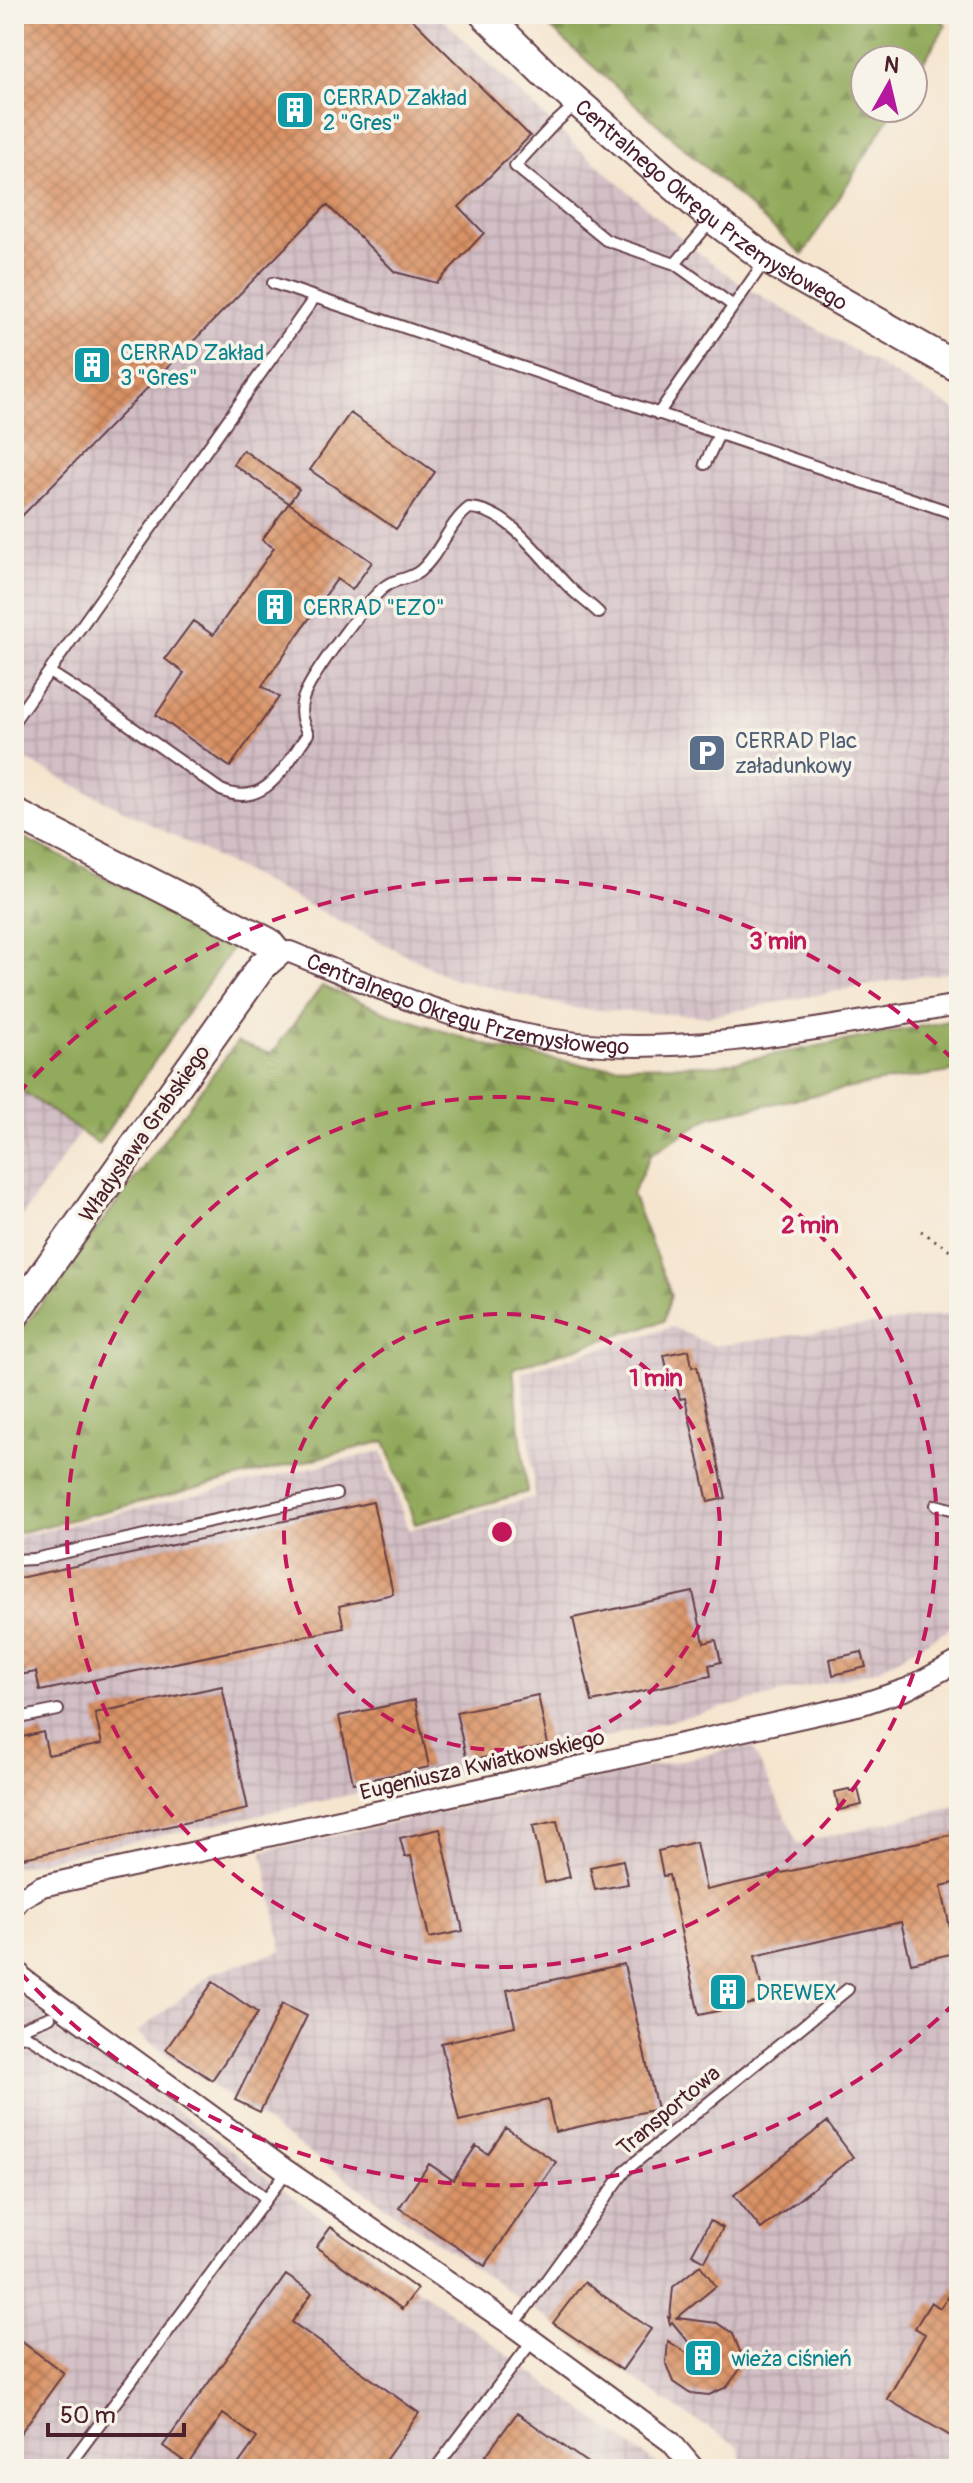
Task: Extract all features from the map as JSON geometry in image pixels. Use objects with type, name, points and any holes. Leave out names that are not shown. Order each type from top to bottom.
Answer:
[{"type":"street","name":"Centralnego Okręgu Przemysłowego","points":[[484,14],[578,103],[713,219],[766,259],[959,368]]},
{"type":"street","name":"Centralnego Okręgu Przemysłowego","points":[[14,813],[268,942],[277,953],[290,952],[409,1000],[476,1023],[542,1038],[581,1043],[688,1044],[797,1031],[959,1005]]},
{"type":"street","name":"Władysława Grabskiego","points":[[14,1316],[262,966],[277,953]]},
{"type":"street","name":"Eugeniusza Kwiatkowskiego","points":[[14,1906],[21,1898],[42,1886],[862,1704],[907,1689],[959,1661]]},
{"type":"street","points":[[14,1967],[23,1979],[287,2171],[533,2340],[671,2442],[694,2469]]},
{"type":"lane","points":[[578,103],[515,166],[606,240],[675,264],[732,305]]},
{"type":"lane","points":[[675,264],[713,219]]},
{"type":"lane","points":[[658,414],[766,259]]},
{"type":"lane","points":[[273,283],[959,515]]},
{"type":"lane","points":[[14,721],[315,297]]},
{"type":"lane","points":[[705,464],[719,434]]},
{"type":"lane","points":[[49,672],[221,790],[233,796],[248,796],[269,786],[308,734],[301,720],[303,698],[345,630],[386,586],[419,572],[460,515],[469,508],[481,508],[525,538],[570,588],[599,613]]},
{"type":"lane","points":[[14,1560],[34,1559],[336,1494]]},
{"type":"lane","points":[[936,1505],[959,1511]]},
{"type":"lane","points":[[14,1719],[58,1710]]},
{"type":"lane","name":"Transportowa","points":[[513,2326],[626,2170],[848,1989]]},
{"type":"lane","points":[[14,2033],[50,2017]]},
{"type":"lane","points":[[14,2033],[27,2036],[105,2082],[266,2198]]},
{"type":"lane","points":[[66,2469],[287,2171]]},
{"type":"lane","points":[[435,2469],[533,2340]]},
{"type":"path","points":[[921,1231],[959,1256]]},
{"type":"shaded area","points":[[14,14],[437,14],[567,138],[695,250],[739,283],[959,412],[959,972],[911,977],[708,1016],[579,1009],[451,978],[14,754]]},
{"type":"shaded area","points":[[14,1085],[82,1130],[14,1228]]},
{"type":"shaded area","points":[[959,1313],[959,1623],[879,1669],[521,1758],[14,1867],[14,1538],[382,1451],[408,1530],[535,1497],[522,1372],[672,1327],[714,1346]]},
{"type":"shaded area","points":[[751,1745],[798,1843],[959,1806],[959,2469],[745,2469],[738,2446],[682,2412],[137,2033],[214,1972],[282,1951],[263,1851]]},
{"type":"shaded area","points":[[14,1993],[50,2017],[663,2469],[14,2469]]},
{"type":"green space","points":[[535,14],[938,14],[946,25],[929,53],[929,44],[849,44],[849,124],[885,124],[803,255]]},
{"type":"green space","points":[[14,833],[236,942],[98,1144],[14,1085]]},
{"type":"green space","points":[[322,986],[391,1014],[502,1050],[591,1066],[719,1065],[959,1019],[959,1071],[880,1082],[712,1116],[651,1154],[632,1194],[671,1294],[664,1321],[513,1368],[527,1492],[415,1524],[385,1441],[14,1534],[14,1340],[237,1042],[271,1054]]},
{"type":"building","name":"CERRAD Zakład 3 \"Gres\"","points":[[14,14],[407,14],[530,136],[459,207],[484,233],[437,283],[395,272],[327,205],[14,524]]},
{"type":"building","points":[[350,413],[435,472],[396,529],[310,470]]},
{"type":"building","points":[[243,450],[299,489],[289,503],[233,464]]},
{"type":"building","name":"CERRAD \"EZO\"","points":[[289,503],[372,562],[352,590],[337,579],[262,686],[279,697],[230,767],[156,715],[184,673],[165,659],[193,621],[213,635],[274,548],[262,540]]},
{"type":"building","points":[[689,1350],[692,1367],[697,1366],[726,1498],[708,1502],[685,1398],[680,1399],[673,1372],[668,1373],[664,1355]]},
{"type":"building","points":[[373,1502],[393,1594],[339,1606],[344,1628],[40,1691],[36,1672],[14,1676],[14,1579]]},
{"type":"building","points":[[693,1592],[704,1643],[716,1640],[721,1662],[709,1665],[711,1676],[592,1702],[573,1618]]},
{"type":"building","points":[[862,1652],[866,1667],[833,1675],[830,1659]]},
{"type":"building","points":[[222,1686],[248,1809],[14,1860],[14,1739],[43,1732],[48,1755],[102,1744],[95,1713]]},
{"type":"building","points":[[538,1695],[548,1745],[467,1761],[456,1712]]},
{"type":"building","points":[[415,1700],[429,1767],[353,1783],[339,1716]]},
{"type":"building","points":[[858,1789],[862,1805],[839,1810],[835,1792]]},
{"type":"building","points":[[557,1821],[570,1877],[545,1883],[533,1826]]},
{"type":"building","points":[[440,1829],[463,1931],[429,1938],[411,1856],[405,1857],[400,1838]]},
{"type":"building","points":[[959,1833],[959,1882],[941,1886],[952,1937],[959,1936],[959,1952],[911,1963],[901,1922],[755,1956],[764,2001],[699,2015],[669,1875],[663,1876],[658,1851],[696,1842],[706,1890]]},
{"type":"building","points":[[623,1860],[628,1884],[595,1890],[590,1867]]},
{"type":"building","points":[[624,1964],[657,2109],[555,2132],[548,2100],[459,2121],[441,2043],[515,2026],[507,1990]]},
{"type":"building","points":[[213,1982],[258,2013],[212,2080],[166,2049]]},
{"type":"building","points":[[282,2004],[307,2016],[260,2112],[235,2100]]},
{"type":"building","points":[[827,2122],[853,2157],[761,2229],[734,2195]]},
{"type":"building","points":[[506,2128],[556,2162],[485,2266],[399,2208],[429,2164],[453,2180],[476,2146],[488,2154]]},
{"type":"building","points":[[710,2221],[723,2228],[705,2261],[692,2254]]},
{"type":"building","points":[[331,2227],[417,2289],[402,2309],[316,2247]]},
{"type":"building","name":"wieża ciśnień","points":[[700,2265],[716,2286],[677,2318],[717,2323],[733,2334],[740,2352],[738,2372],[727,2387],[709,2395],[689,2393],[673,2382],[666,2364],[668,2341],[710,2368],[672,2322],[670,2324],[668,2317],[673,2287]]},
{"type":"building","points":[[286,2275],[312,2293],[292,2322],[419,2413],[379,2469],[235,2469],[257,2438],[223,2414],[188,2464],[163,2446]]},
{"type":"building","points":[[959,2279],[959,2441],[887,2399],[925,2334],[915,2328],[931,2302],[940,2308]]},
{"type":"building","points":[[584,2282],[651,2329],[622,2370],[553,2323]]},
{"type":"building","points":[[14,2336],[64,2373],[14,2442]]},
{"type":"building","points":[[517,2413],[596,2469],[476,2469]]},
{"type":"place","name":"CERRAD Zakład 2 \"Gres\"","points":[[295,110]]},
{"type":"place","name":"CERRAD Zakład 3 \"Gres\"","points":[[92,365]]},
{"type":"place","name":"CERRAD \"EZO\"","points":[[275,607]]},
{"type":"place","name":"CERRAD Plac załadunkowy","points":[[707,753]]},
{"type":"place","name":"DREWEX","points":[[728,1992]]},
{"type":"place","name":"wieża ciśnień","points":[[703,2358]]}]
